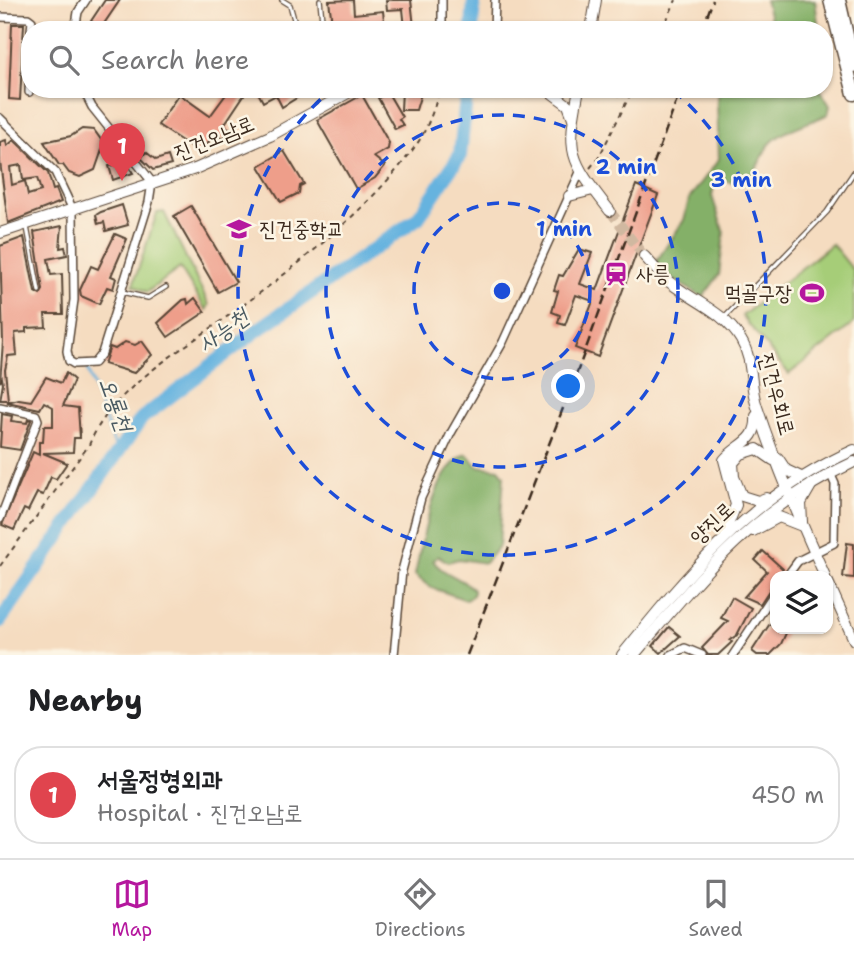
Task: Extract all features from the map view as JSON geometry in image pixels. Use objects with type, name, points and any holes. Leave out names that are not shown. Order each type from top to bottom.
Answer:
[{"type":"highway","points":[[830,0],[854,94]]},
{"type":"highway","points":[[839,0],[854,66]]},
{"type":"main road","points":[[592,21],[596,0]]},
{"type":"main road","name":"진건오남로","points":[[0,233],[194,169],[270,136],[338,98]]},
{"type":"main road","points":[[559,98],[568,105],[573,119]]},
{"type":"main road","points":[[577,98],[571,151],[585,170],[593,190],[610,211]]},
{"type":"main road","points":[[569,196],[593,190]]},
{"type":"main road","name":"진건우회로","points":[[644,256],[662,276],[723,318],[740,339],[750,360],[754,398],[769,443],[787,492],[823,571]]},
{"type":"main road","points":[[720,540],[736,505],[724,460],[749,441],[757,430],[754,398]]},
{"type":"main road","points":[[769,443],[786,470],[801,477]]},
{"type":"main road","points":[[772,496],[758,501],[742,496],[734,477],[733,463],[741,454],[757,449],[776,462]]},
{"type":"main road","name":"양진로","points":[[634,655],[737,539],[801,477],[854,450]]},
{"type":"main road","name":"양진로","points":[[622,655],[687,574],[720,540],[772,496],[812,483],[854,462]]},
{"type":"main road","points":[[737,539],[779,517],[802,526],[801,503],[812,483]]},
{"type":"main road","points":[[833,593],[854,640]]},
{"type":"street","points":[[442,0],[442,21]]},
{"type":"street","points":[[494,21],[495,0]]},
{"type":"street","points":[[76,21],[84,1]]},
{"type":"street","points":[[0,17],[28,18],[32,21]]},
{"type":"street","points":[[0,118],[55,172],[74,210],[74,300],[67,351],[69,361],[78,364],[94,363],[102,353],[149,201],[152,182],[88,98]]},
{"type":"street","points":[[394,655],[402,571],[421,498],[451,433],[503,342],[569,196],[585,170]]},
{"type":"street","points":[[0,407],[36,415],[38,420],[0,519]]},
{"type":"street","points":[[791,571],[798,561],[834,543],[835,484],[830,473]]},
{"type":"street","points":[[733,655],[746,640],[770,600]]},
{"type":"street","points":[[671,655],[685,648],[702,655]]},
{"type":"lane","points":[[282,0],[290,5],[294,21]]},
{"type":"lane","points":[[320,0],[322,21]]},
{"type":"lane","points":[[723,318],[827,212],[854,172]]},
{"type":"lane","points":[[27,225],[38,291]]},
{"type":"lane","points":[[120,291],[148,298],[166,287]]},
{"type":"path","points":[[666,21],[676,0]]},
{"type":"path","points":[[0,566],[89,446],[100,422],[108,413],[170,357],[241,307],[365,205],[416,146],[431,118],[437,98]]},
{"type":"path","points":[[585,170],[599,157],[628,98]]},
{"type":"green space","points":[[765,0],[815,0],[818,21],[771,21]]},
{"type":"green space","points":[[718,98],[825,98],[830,106],[828,114],[774,139],[765,150],[755,172],[742,185],[722,180],[714,185],[712,196],[724,233],[719,275],[703,297],[665,275],[656,262],[684,220],[689,199],[719,159]]},
{"type":"green space","points":[[164,212],[209,305],[206,310],[180,268],[147,292],[133,285],[157,213]]},
{"type":"green space","name":"먹골구장","points":[[832,244],[854,271],[854,323],[789,374],[742,316]]},
{"type":"green space","points":[[467,454],[477,466],[499,469],[504,475],[499,546],[485,563],[459,559],[448,562],[438,556],[433,560],[436,565],[473,589],[473,595],[466,600],[430,587],[415,575],[437,490],[455,462]]},
{"type":"building","points":[[105,0],[120,0],[106,21],[91,21]]},
{"type":"building","points":[[353,0],[354,14],[383,11],[384,21],[332,21],[329,1]]},
{"type":"building","points":[[386,0],[411,0],[413,21],[404,21],[403,9],[387,10]]},
{"type":"building","points":[[12,24],[21,24],[20,100],[9,99]]},
{"type":"building","points":[[176,98],[185,98],[210,116],[223,98],[242,98],[224,125],[230,129],[223,139],[215,133],[204,149],[197,151],[158,125]]},
{"type":"building","points":[[278,98],[296,98],[282,107]]},
{"type":"building","points":[[357,98],[364,98],[389,143],[388,149],[374,157],[385,166],[375,178],[356,189],[317,120]]},
{"type":"building","points":[[378,98],[391,98],[402,117],[399,119],[403,125],[395,129]]},
{"type":"building","points":[[402,98],[420,98],[416,110],[401,110]]},
{"type":"building","points":[[82,129],[94,130],[104,144],[95,170],[80,177],[59,165],[44,142],[71,136]]},
{"type":"building","points":[[6,140],[7,146],[14,140],[48,173],[53,190],[56,189],[61,202],[8,223],[0,142]],"holes":[[[21,165],[23,180],[37,178],[41,191],[28,195],[25,181],[12,185],[10,167]]]},
{"type":"building","points":[[284,151],[304,184],[300,186],[299,193],[281,202],[259,166]]},
{"type":"building","points":[[146,152],[156,160],[168,156],[171,165],[153,170],[141,158]]},
{"type":"building","points":[[122,156],[133,173],[113,180],[109,166],[114,165],[113,159]]},
{"type":"building","points":[[636,185],[658,195],[598,357],[575,348],[593,301],[576,295],[565,325],[558,323],[560,315],[552,312],[558,291],[554,290],[559,275],[563,276],[579,249],[592,253],[580,284],[597,290]]},
{"type":"building","points":[[122,205],[128,225],[106,231],[104,222],[98,224],[96,215]]},
{"type":"building","points":[[191,206],[236,282],[218,292],[174,216]]},
{"type":"building","points":[[62,226],[60,248],[65,247],[67,255],[48,259],[51,275],[62,274],[63,314],[45,314],[46,327],[26,328],[26,332],[15,333],[17,355],[8,356],[5,370],[8,400],[0,400],[3,384],[2,378],[0,382],[3,342],[0,246],[24,237],[35,292],[40,295],[43,290],[34,232]]},
{"type":"building","points":[[115,234],[127,239],[111,276],[116,278],[113,289],[107,287],[99,304],[81,296],[80,290],[91,266],[98,269]]},
{"type":"building","points":[[195,298],[205,312],[168,337],[158,323],[183,300],[187,299],[188,304]]},
{"type":"building","points":[[142,341],[152,355],[134,373],[104,364],[110,347],[115,349],[125,342],[135,345]]},
{"type":"building","points":[[66,373],[74,380],[63,406],[78,408],[80,438],[74,438],[73,452],[43,453],[67,463],[56,479],[51,477],[43,495],[37,493],[28,511],[24,509],[14,530],[2,525],[33,452],[39,455],[39,442],[43,442],[44,426],[53,426],[53,407],[44,402],[40,409],[7,402],[19,399],[31,401],[46,377],[61,383]]},
{"type":"building","points":[[2,414],[12,416],[11,421],[27,423],[28,419],[31,420],[20,450],[0,447]]},
{"type":"building","points":[[847,543],[854,544],[854,578],[843,577]]},
{"type":"building","points":[[763,551],[783,569],[770,571],[770,589],[760,604],[744,597],[767,571],[755,560]]},
{"type":"building","points":[[732,597],[751,608],[737,635],[730,640],[732,642],[718,655],[708,655],[702,648],[728,621],[721,618]]},
{"type":"building","points":[[770,624],[770,634],[786,634],[781,644],[770,655],[757,655],[752,651]]},
{"type":"building","points":[[669,627],[680,636],[661,653],[653,646]]},
{"type":"waterway","name":"사능천","points":[[473,21],[474,0]]},
{"type":"waterway","name":"사능천","points":[[0,621],[142,418],[259,329],[418,218],[460,155],[466,98]]},
{"type":"waterway","name":"오룡천","points":[[86,366],[117,452]]},
{"type":"tunnel","points":[[610,211],[644,256]]},
{"type":"railway","points":[[705,21],[713,0]]},
{"type":"railway","points":[[467,655],[581,362],[678,98]]},
{"type":"place","name":"서울정형외과","points":[[122,181]]},
{"type":"place","name":"진건중학교","points":[[239,229]]},
{"type":"place","name":"사릉","points":[[616,274]]},
{"type":"place","name":"먹골구장","points":[[812,293]]}]
